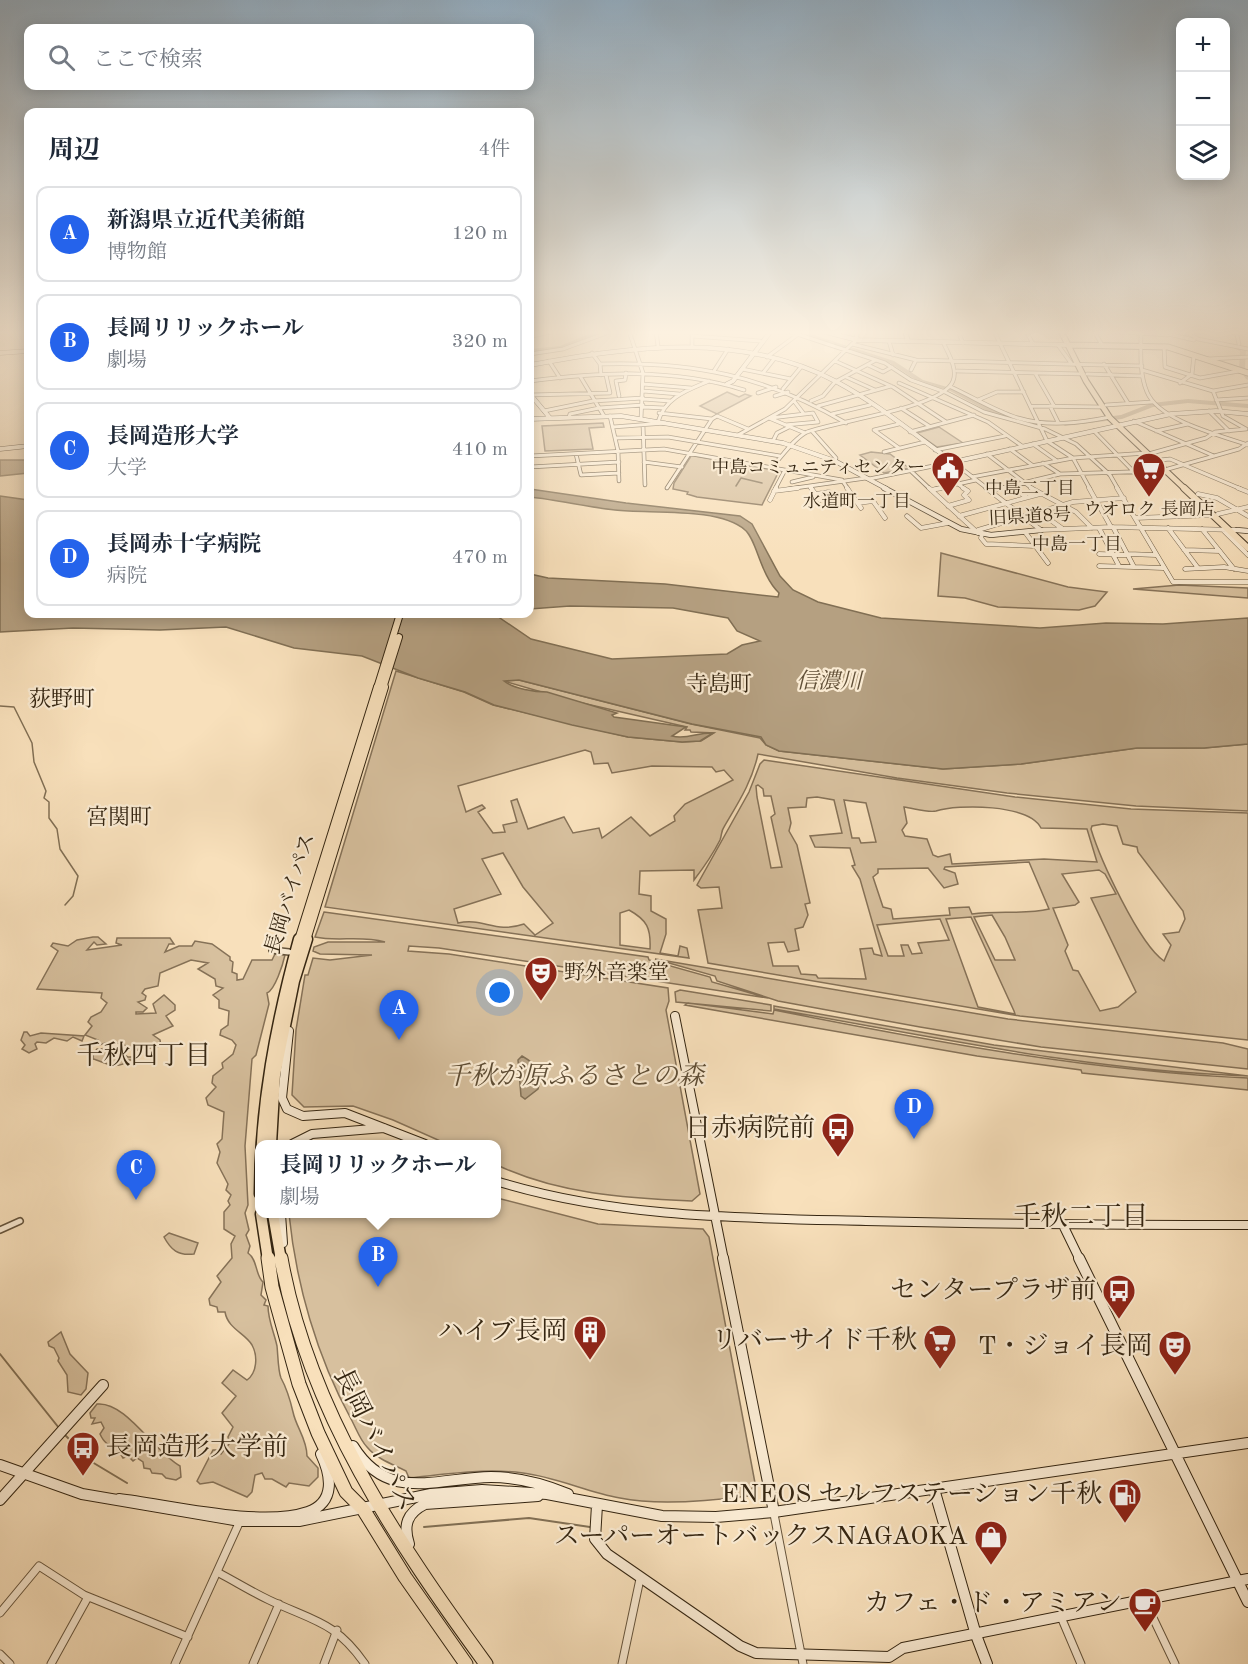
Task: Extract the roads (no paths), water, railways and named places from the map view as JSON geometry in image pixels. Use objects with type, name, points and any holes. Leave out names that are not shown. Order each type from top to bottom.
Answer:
[{"type":"highway","points":[[1105,409],[1115,421],[1160,460],[1167,470],[1198,494],[1248,548]]},
{"type":"highway","points":[[1152,453],[1167,470],[1216,514]]},
{"type":"highway","points":[[1230,530],[1248,542]]},
{"type":"highway","name":"長岡バイパス","points":[[260,1140],[267,1064],[399,618]]},
{"type":"highway","name":"長岡バイパス","points":[[271,1140],[275,1076],[305,931],[405,618]]},
{"type":"highway","name":"長岡バイパス","points":[[262,1218],[272,1287],[299,1384],[346,1492],[370,1507],[486,1664]]},
{"type":"highway","name":"長岡バイパス","points":[[274,1218],[289,1300],[309,1363],[370,1507],[405,1577],[466,1664]]},
{"type":"street","points":[[542,409],[550,418]]},
{"type":"street","points":[[544,411],[555,409]]},
{"type":"street","points":[[569,417],[570,414],[596,409]]},
{"type":"street","points":[[600,409],[613,427],[618,451],[619,481]]},
{"type":"street","points":[[641,419],[643,409]]},
{"type":"street","points":[[658,422],[659,412],[663,409]]},
{"type":"street","points":[[738,435],[783,409]]},
{"type":"street","points":[[800,409],[804,414]]},
{"type":"street","points":[[823,409],[846,423]]},
{"type":"street","points":[[832,414],[855,409]]},
{"type":"street","points":[[876,409],[953,462],[1041,530]]},
{"type":"street","points":[[771,468],[780,456],[805,433],[900,409]]},
{"type":"street","points":[[903,409],[930,426]]},
{"type":"street","points":[[927,409],[946,422]]},
{"type":"street","points":[[959,409],[988,422],[1022,446]]},
{"type":"street","points":[[978,409],[1038,424],[1134,422],[1171,414],[1209,411],[1248,414]]},
{"type":"street","points":[[996,409],[1065,437],[1094,458],[1110,474],[1173,582],[1248,582]]},
{"type":"street","points":[[1032,409],[1047,441],[1073,458],[1134,567]]},
{"type":"street","points":[[1053,409],[1058,422]]},
{"type":"street","points":[[1162,409],[1190,424],[1247,444]]},
{"type":"street","points":[[1209,411],[1230,431]]},
{"type":"street","points":[[1220,411],[1224,417],[1247,430]]},
{"type":"street","points":[[659,412],[712,419]]},
{"type":"street","points":[[910,432],[984,412]]},
{"type":"street","points":[[769,418],[813,413],[819,422],[787,426],[777,434],[773,441]]},
{"type":"street","name":"旧県道8号","points":[[534,419],[607,416],[641,419],[792,445],[835,460],[948,523],[979,532],[1112,527],[1230,530]]},
{"type":"street","points":[[667,488],[712,419],[717,416],[748,429]]},
{"type":"street","points":[[769,418],[805,433]]},
{"type":"street","points":[[774,491],[912,472],[1094,431],[1115,421]]},
{"type":"street","points":[[1134,422],[1214,456]]},
{"type":"street","points":[[613,427],[665,423]]},
{"type":"street","points":[[899,424],[874,430],[899,448]]},
{"type":"street","points":[[1156,431],[1190,424]]},
{"type":"street","points":[[644,425],[645,485]]},
{"type":"street","points":[[931,490],[1007,469],[1073,458],[1152,453],[1206,438],[1213,432],[1247,430]]},
{"type":"street","points":[[812,431],[836,458],[835,460]]},
{"type":"street","points":[[1094,431],[1135,473]]},
{"type":"street","points":[[935,450],[1005,436]]},
{"type":"street","points":[[615,438],[668,437],[780,456]]},
{"type":"street","points":[[884,452],[925,442]]},
{"type":"street","points":[[1032,444],[1057,461]]},
{"type":"street","points":[[990,491],[1060,474],[1110,474],[1167,470],[1247,444]]},
{"type":"street","points":[[0,449],[24,446]]},
{"type":"street","points":[[534,456],[664,449],[844,481],[861,508]]},
{"type":"street","points":[[1010,449],[1032,465]]},
{"type":"street","points":[[1152,453],[1248,492]]},
{"type":"street","points":[[576,454],[581,475],[619,473]]},
{"type":"street","points":[[987,454],[1041,494],[1076,512],[1092,528]]},
{"type":"street","points":[[1160,460],[1170,459]]},
{"type":"street","points":[[534,466],[619,462]]},
{"type":"street","points":[[644,462],[659,462],[682,467]]},
{"type":"street","points":[[1043,463],[1060,474]]},
{"type":"street","points":[[770,500],[785,470]]},
{"type":"street","points":[[912,472],[979,532],[986,544],[1004,542],[1011,547],[1035,546]]},
{"type":"street","points":[[792,482],[817,476]]},
{"type":"street","points":[[948,506],[969,500],[964,495],[968,491],[958,484]]},
{"type":"street","points":[[1009,485],[1026,497]]},
{"type":"street","points":[[810,486],[820,500]]},
{"type":"street","points":[[816,494],[829,492]]},
{"type":"street","points":[[959,516],[1041,494]]},
{"type":"street","points":[[1198,494],[1206,494],[1241,510],[1248,516]]},
{"type":"street","points":[[979,532],[1039,512],[1097,498],[1124,498]]},
{"type":"street","points":[[858,503],[873,501],[885,518]]},
{"type":"street","points":[[1136,518],[1216,514],[1247,508]]},
{"type":"street","points":[[1039,512],[1063,529]]},
{"type":"street","points":[[907,516],[921,528],[948,523]]},
{"type":"street","points":[[1099,528],[1119,566]]},
{"type":"street","points":[[1168,528],[1198,568]]},
{"type":"street","points":[[1202,530],[1234,569]]},
{"type":"street","points":[[1230,530],[1248,532]]},
{"type":"street","points":[[1230,530],[1248,555]]},
{"type":"street","points":[[1025,532],[1048,563]]},
{"type":"street","points":[[1184,550],[1220,551]]},
{"type":"street","points":[[1099,554],[1156,555]]},
{"type":"street","points":[[1099,566],[1163,568]]},
{"type":"street","points":[[1185,569],[1248,571]]},
{"type":"street","points":[[272,950],[289,952]]},
{"type":"street","points":[[291,994],[283,1104],[297,1116],[345,1113],[415,1140]]},
{"type":"street","points":[[675,1016],[802,1660]]},
{"type":"street","points":[[300,1140],[312,1134],[384,1128]]},
{"type":"street","points":[[501,1183],[544,1196],[576,1202],[715,1215],[1063,1225],[1248,1225]]},
{"type":"street","points":[[281,1218],[289,1300]]},
{"type":"street","points":[[0,1230],[20,1221]]},
{"type":"street","points":[[1063,1225],[1175,1455],[1243,1579],[1248,1602]]},
{"type":"street","points":[[98,1497],[272,1517],[313,1509],[326,1496],[331,1482],[301,1406],[299,1384]]},
{"type":"street","points":[[0,1500],[103,1385]]},
{"type":"street","points":[[333,1416],[369,1468],[392,1481],[421,1483],[492,1477],[544,1484],[597,1505],[681,1518],[716,1518],[774,1512],[1248,1443]]},
{"type":"street","points":[[0,1465],[62,1489],[240,1521],[299,1521],[455,1491],[547,1494],[578,1499]]},
{"type":"street","points":[[934,1489],[976,1635],[987,1664]]},
{"type":"street","points":[[435,1595],[407,1539],[406,1520],[410,1512],[436,1502],[521,1499],[547,1494]]},
{"type":"street","points":[[597,1505],[595,1539],[607,1554],[640,1579],[740,1646],[756,1653],[802,1660],[890,1660],[903,1648],[1145,1601],[1243,1579]]},
{"type":"street","points":[[175,1664],[219,1573],[240,1521]]},
{"type":"street","points":[[0,1612],[39,1566],[88,1597],[188,1637]]},
{"type":"street","points":[[219,1573],[279,1604],[303,1611],[338,1630],[366,1664]]},
{"type":"street","points":[[622,1664],[640,1579]]},
{"type":"street","points":[[51,1664],[88,1597]]},
{"type":"street","points":[[1145,1601],[1175,1664]]},
{"type":"street","points":[[253,1664],[279,1604]]},
{"type":"street","points":[[1061,1617],[1081,1664]]},
{"type":"street","points":[[324,1664],[338,1630]]},
{"type":"street","points":[[0,1654],[10,1664]]},
{"type":"water","points":[[0,460],[24,460],[24,473],[0,476]]},
{"type":"water","name":"信濃川","points":[[534,490],[740,516],[752,524],[780,576],[793,590],[818,602],[881,618],[1040,628],[1106,623],[1163,624],[1248,618],[1248,744],[1204,748],[1137,748],[1021,764],[943,769],[779,751],[766,745],[761,737],[692,724],[519,680],[504,681],[519,688],[547,692],[617,713],[612,715],[614,717],[686,727],[672,736],[683,737],[713,733],[700,741],[682,742],[628,737],[494,705],[465,692],[418,678],[362,656],[294,648],[226,627],[160,630],[73,628],[0,632],[0,496],[24,499],[24,618],[500,618],[531,639],[612,659],[727,654],[742,645],[760,641],[737,631],[728,618],[673,608],[570,606],[534,609],[534,575],[548,578],[665,584],[778,597],[779,593],[767,577],[749,535],[733,523],[702,515],[615,510],[534,498]]},
{"type":"water","points":[[522,1056],[535,1066],[540,1078],[538,1089],[525,1099],[521,1096],[518,1060]]},
{"type":"waterway","points":[[987,409],[1025,421]]},
{"type":"waterway","points":[[1065,424],[1122,417],[1143,409]]},
{"type":"waterway","points":[[736,486],[741,478],[762,483]]},
{"type":"waterway","points":[[0,706],[14,707],[32,743],[34,762],[46,791],[44,798],[49,802],[49,818],[57,829],[60,849],[78,876],[73,896],[65,905]]},
{"type":"waterway","points":[[0,1354],[59,1428]]},
{"type":"waterway","points":[[64,1434],[92,1462],[127,1483]]},
{"type":"waterway","points":[[424,1527],[529,1518],[590,1527]]},
{"type":"place","name":"中島コミュニティセンター","points":[[948,497]]},
{"type":"place","name":"ウオロク 長岡店","points":[[1149,498]]},
{"type":"place","name":"野外音楽堂","points":[[541,1002]]},
{"type":"place","name":"新潟県立近代美術館","points":[[399,1040]]},
{"type":"place","name":"長岡赤十字病院","points":[[914,1139]]},
{"type":"place","name":"日赤病院前","points":[[838,1158]]},
{"type":"place","name":"長岡造形大学","points":[[136,1200]]},
{"type":"place","name":"長岡リリックホール","points":[[378,1287]]},
{"type":"place","name":"センタープラザ前","points":[[1119,1320]]},
{"type":"place","name":"ハイブ長岡","points":[[590,1361]]},
{"type":"place","name":"リバーサイド千秋","points":[[940,1370]]},
{"type":"place","name":"T・ジョイ長岡","points":[[1175,1376]]},
{"type":"place","name":"長岡造形大学前","points":[[83,1477]]},
{"type":"place","name":"ENEOS セルフステーション千秋","points":[[1125,1524]]},
{"type":"place","name":"スーパーオートバックスNAGAOKA","points":[[991,1566]]},
{"type":"place","name":"カフェ・ド・アミアン","points":[[1145,1633]]},
{"type":"district","name":"中島二丁目","points":[[1030,489]]},
{"type":"district","name":"水道町一丁目","points":[[857,502]]},
{"type":"district","name":"中島一丁目","points":[[1077,545]]},
{"type":"district","name":"寺島町","points":[[719,685]]},
{"type":"district","name":"荻野町","points":[[62,700]]},
{"type":"district","name":"宮関町","points":[[119,818]]},
{"type":"district","name":"千秋四丁目","points":[[144,1056]]},
{"type":"district","name":"千秋二丁目","points":[[1081,1217]]},
{"type":"park label","name":"千秋が原ふるさとの森","points":[[574,1077]]}]
